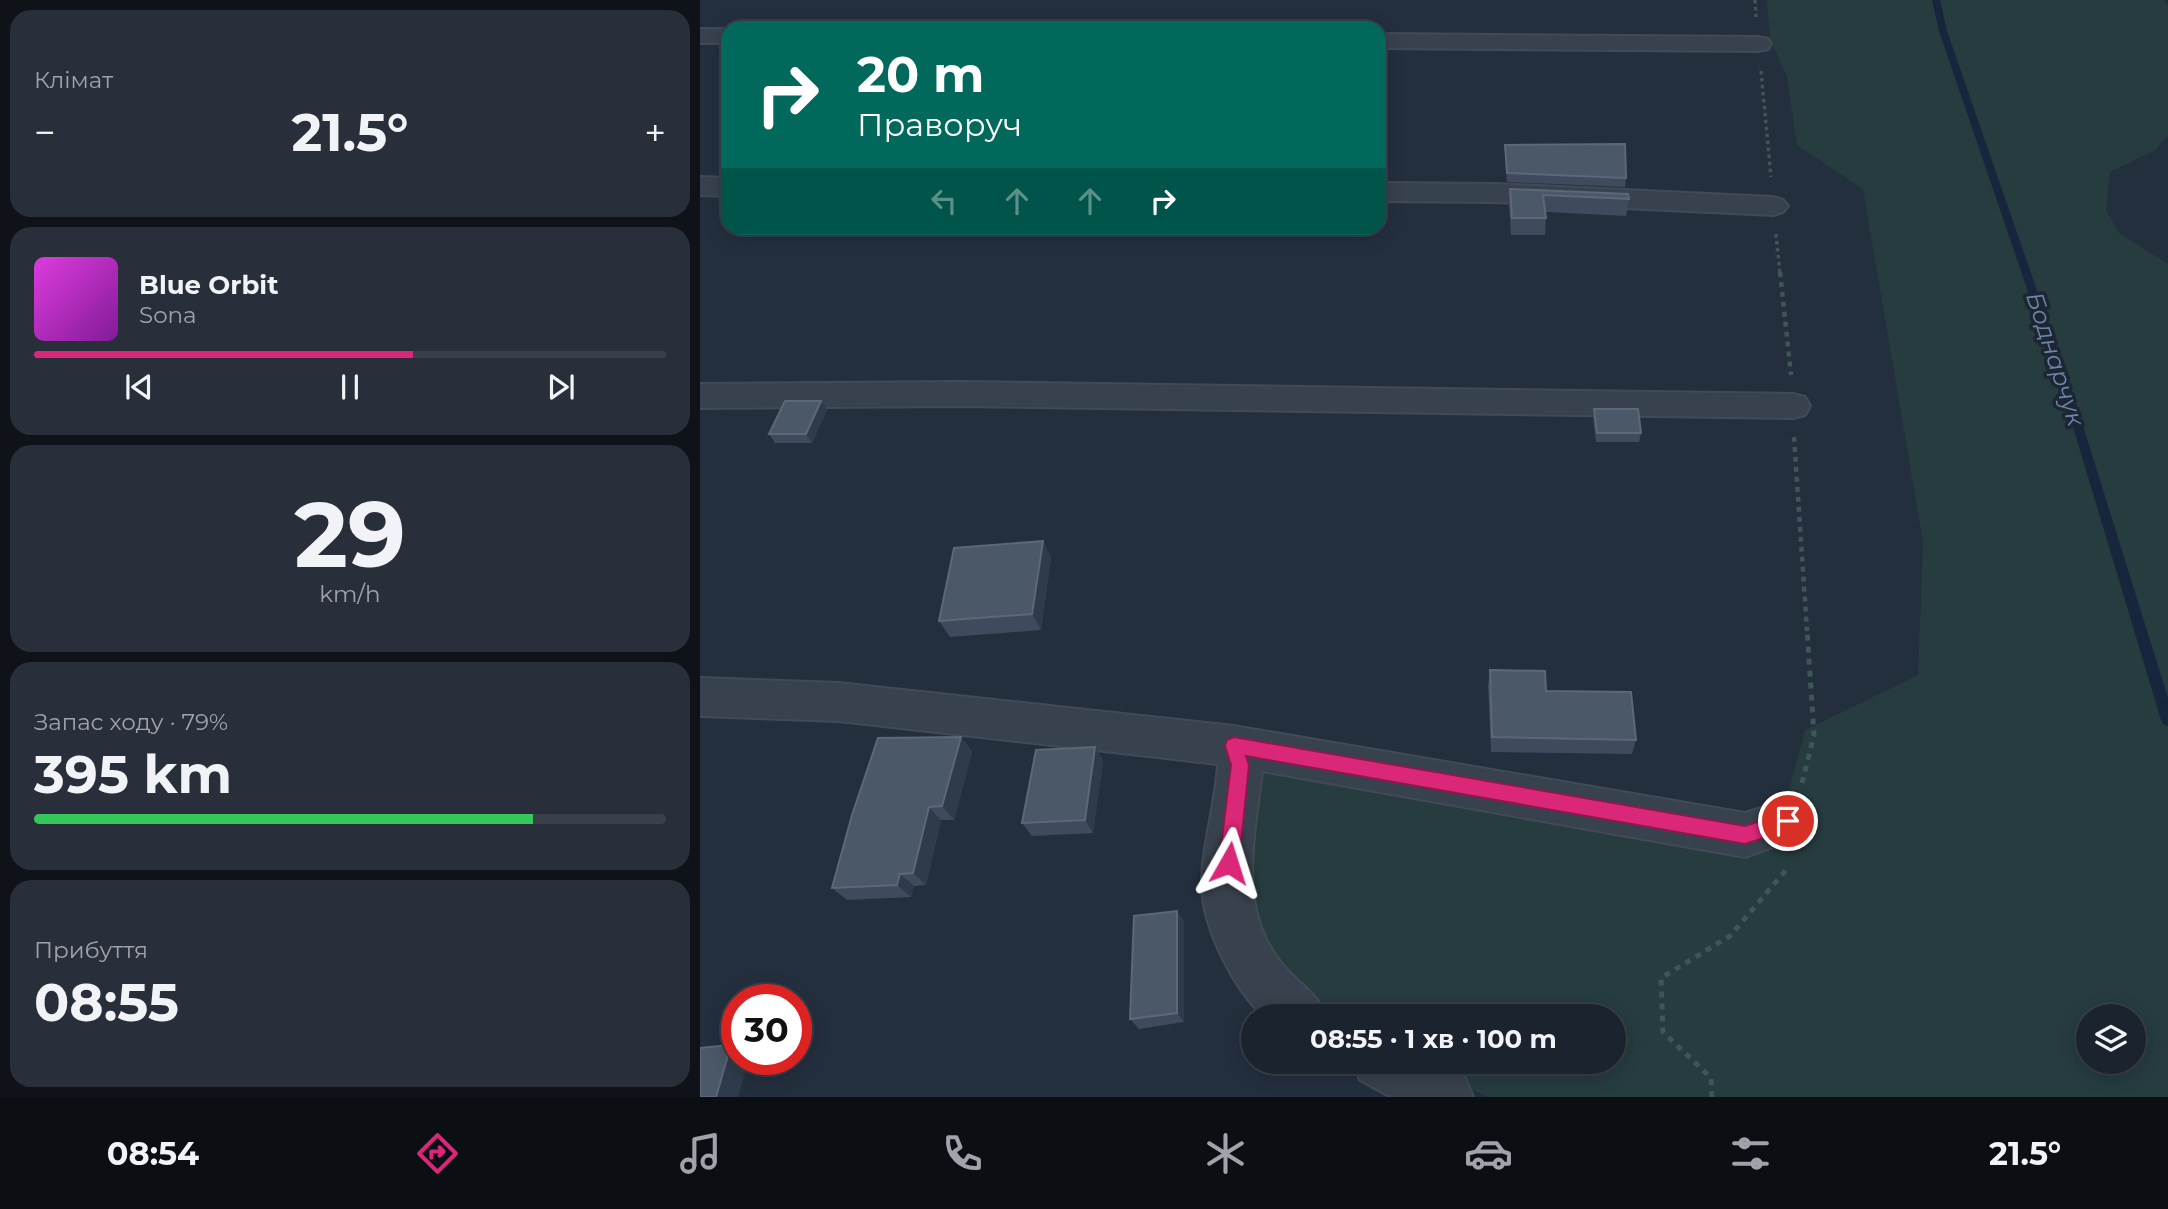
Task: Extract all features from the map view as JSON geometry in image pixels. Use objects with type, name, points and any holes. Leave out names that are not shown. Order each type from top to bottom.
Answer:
[{"type":"street","points":[[700,36],[721,36]]},
{"type":"street","points":[[1386,41],[1759,44]]},
{"type":"street","points":[[700,186],[721,187]]},
{"type":"street","points":[[1386,192],[1496,193],[1773,206]]},
{"type":"street","points":[[700,396],[958,394],[1793,406]]},
{"type":"street","points":[[700,696],[839,702],[1234,746],[1745,835],[1788,821]]},
{"type":"street","points":[[1234,746],[1240,765],[1226,888],[1240,941],[1264,982],[1288,1004]]},
{"type":"street","points":[[1401,1074],[1446,1097]]},
{"type":"path","points":[[1712,1097],[1711,1078],[1663,1032],[1661,978],[1730,936],[1786,870],[1788,821],[1814,735],[1793,406],[1755,0]]},
{"type":"green space","points":[[1767,0],[2163,0],[2168,5],[2168,135],[2156,150],[2110,172],[2106,210],[2119,233],[2168,264],[2168,1097],[1488,1097],[1439,1074],[1626,1074],[1626,1004],[1309,1004],[1266,962],[1238,876],[1253,735],[1752,824],[1786,802],[1805,730],[1918,675],[1923,542],[1863,189],[1797,145],[1787,77],[1770,39]]},
{"type":"building","points":[[1625,144],[1626,178],[1507,173],[1505,145]]},
{"type":"building","points":[[1510,189],[1628,194],[1629,199],[1543,195],[1546,218],[1512,218]]},
{"type":"building","points":[[785,401],[821,401],[806,434],[769,434]]},
{"type":"building","points":[[1594,409],[1638,409],[1641,433],[1597,433]]},
{"type":"building","points":[[1043,541],[1032,614],[939,621],[954,548]]},
{"type":"building","points":[[1490,670],[1545,671],[1546,691],[1631,692],[1636,740],[1492,737]]},
{"type":"building","points":[[961,737],[942,806],[929,807],[913,873],[900,874],[897,885],[832,888],[852,815],[878,738]]},
{"type":"building","points":[[1095,747],[1085,820],[1022,823],[1036,750]]},
{"type":"building","points":[[1177,911],[1177,1013],[1130,1019],[1134,916]]},
{"type":"building","points":[[721,1046],[722,1075],[716,1097],[700,1097],[700,1048]]},
{"type":"waterway","name":"Боднарчук","points":[[1936,0],[1943,31],[2069,397],[2168,720]]},
{"type":"route","points":[[1229,863],[1240,765],[1234,746],[1745,835],[1788,821]]}]
